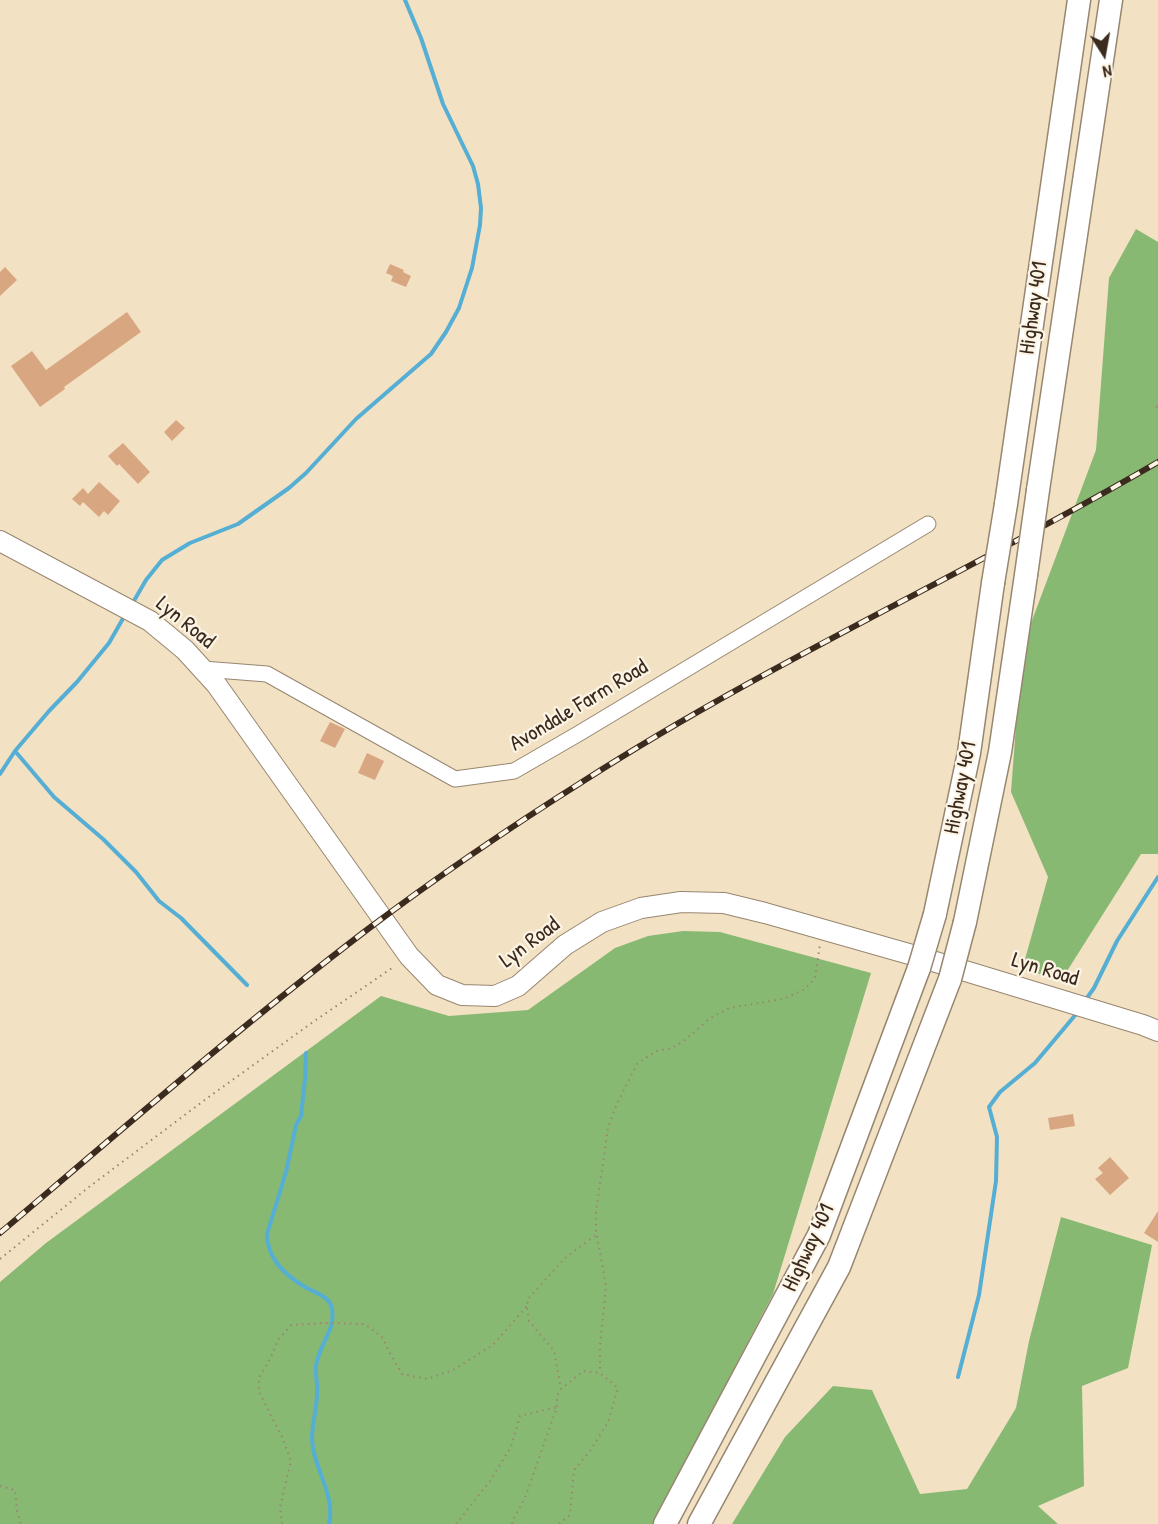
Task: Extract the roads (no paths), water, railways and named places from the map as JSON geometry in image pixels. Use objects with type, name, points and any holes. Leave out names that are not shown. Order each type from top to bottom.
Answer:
[{"type":"highway","name":"Highway 401","points":[[665,1524],[819,1235],[919,968],[935,914],[969,753],[1079,0]]},
{"type":"highway","name":"Highway 401","points":[[699,1524],[839,1267],[950,979],[965,922],[999,752],[1111,0]]},
{"type":"main road","name":"Lyn Road","points":[[0,541],[150,621],[185,650],[216,684],[410,956],[437,985],[462,995],[495,996],[518,986],[565,945],[602,922],[641,908],[681,902],[723,903],[916,956],[1158,1031]]},
{"type":"street","name":"Avondale Farm Road","points":[[203,669],[267,674],[455,779],[514,771],[928,524]]},
{"type":"waterway","points":[[131,606],[146,580],[162,560],[190,543],[238,524],[306,473],[356,419],[431,354],[459,308],[472,268],[480,225],[481,208],[478,184],[473,166],[443,104],[421,38],[405,0]]},
{"type":"waterway","points":[[0,774],[15,751],[109,643],[125,615]]},
{"type":"waterway","points":[[15,751],[54,797],[103,839],[136,872],[159,901],[181,918],[247,985]]},
{"type":"waterway","points":[[1084,1002],[1094,988],[1117,941],[1158,877]]},
{"type":"waterway","points":[[958,1377],[979,1295],[996,1181],[997,1137],[989,1107],[1000,1092],[1035,1063],[1077,1013]]},
{"type":"waterway","points":[[306,1053],[301,1116],[296,1125],[286,1172],[267,1234],[270,1251],[284,1272],[305,1287],[322,1295],[332,1309],[333,1317],[329,1331],[317,1359],[317,1399],[312,1439],[316,1461],[327,1492],[329,1524]]},
{"type":"railway","points":[[0,1233],[182,1078],[321,965],[500,835],[582,782],[723,697],[1014,542],[1158,462]]}]
